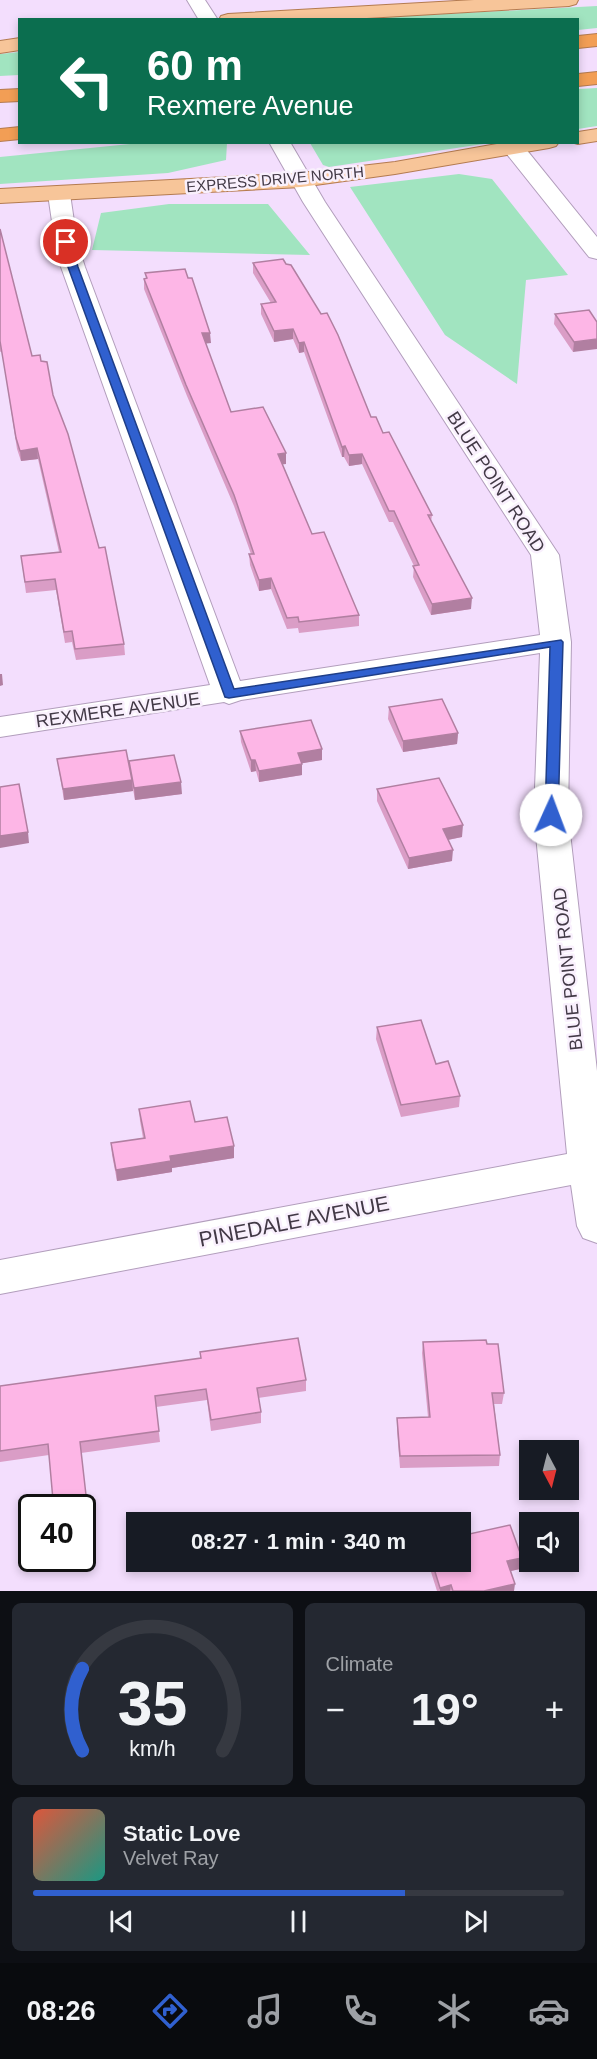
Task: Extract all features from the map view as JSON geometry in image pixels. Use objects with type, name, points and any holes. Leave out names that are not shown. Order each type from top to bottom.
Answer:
[{"type":"highway","points":[[579,42],[597,40]]},
{"type":"highway","points":[[579,80],[597,78]]},
{"type":"highway","points":[[0,96],[18,95]]},
{"type":"highway","points":[[0,135],[18,133]]},
{"type":"main road","points":[[258,18],[482,3],[569,0]]},
{"type":"main road","points":[[0,47],[18,44]]},
{"type":"main road","points":[[579,138],[597,135]]},
{"type":"main road","name":"EXPRESS DRIVE NORTH","points":[[0,196],[301,180],[537,144]]},
{"type":"street","points":[[196,0],[208,18]]},
{"type":"street","name":"BLUE POINT ROAD","points":[[280,144],[301,180],[545,555],[556,642],[551,815],[588,1166],[597,1226]]},
{"type":"street","points":[[513,148],[597,252]]},
{"type":"street","points":[[59,194],[66,242],[73,267],[229,694]]},
{"type":"street","name":"REXMERE AVENUE","points":[[0,727],[229,694],[556,642]]},
{"type":"street","name":"PINEDALE AVENUE","points":[[0,1277],[588,1166]]},
{"type":"green space","points":[[597,6],[597,28],[579,30],[579,18],[369,18]]},
{"type":"green space","points":[[18,52],[18,75],[0,76],[0,54]]},
{"type":"green space","points":[[597,88],[597,126],[579,129],[579,89]]},
{"type":"green space","points":[[130,144],[227,144],[226,160],[168,173],[0,184],[0,157]]},
{"type":"green space","points":[[311,144],[483,144],[329,167],[323,165]]},
{"type":"green space","points":[[459,174],[492,179],[568,275],[526,280],[517,384],[445,335],[350,187]]},
{"type":"green space","points":[[169,204],[268,204],[310,255],[92,250],[101,213]]},
{"type":"building","points":[[0,229],[32,356],[40,355],[41,361],[47,362],[53,395],[68,434],[99,548],[105,547],[124,644],[75,649],[72,631],[64,632],[55,579],[25,582],[21,556],[61,552],[37,448],[20,451],[16,438],[0,341]]},
{"type":"building","points":[[283,259],[286,264],[291,265],[321,314],[327,313],[371,417],[376,417],[383,433],[389,432],[432,515],[428,515],[472,598],[432,604],[413,566],[419,565],[394,511],[389,511],[362,454],[349,455],[345,446],[342,447],[304,342],[299,343],[293,329],[274,331],[261,304],[276,302],[253,263]]},
{"type":"building","points":[[185,269],[188,278],[192,278],[210,333],[202,333],[231,412],[263,407],[286,453],[278,454],[312,534],[324,532],[359,615],[299,622],[298,617],[287,618],[271,578],[259,580],[249,554],[254,554],[234,495],[186,385],[144,279],[147,278],[145,273]]},
{"type":"building","points":[[589,310],[597,322],[597,339],[574,342],[555,314]]},
{"type":"building","points":[[442,699],[458,733],[403,741],[389,707]]},
{"type":"building","points":[[311,720],[322,749],[298,753],[302,764],[259,771],[255,760],[251,760],[240,731]]},
{"type":"building","points":[[126,750],[132,780],[63,789],[57,759]]},
{"type":"building","points":[[174,755],[181,782],[134,788],[129,761]]},
{"type":"building","points":[[439,778],[463,825],[443,829],[453,850],[409,858],[377,789]]},
{"type":"building","points":[[19,784],[28,832],[0,836],[0,787]]},
{"type":"building","points":[[421,1020],[436,1064],[448,1061],[460,1096],[401,1105],[377,1027]]},
{"type":"building","points":[[190,1101],[195,1122],[227,1117],[234,1146],[170,1156],[171,1161],[116,1170],[111,1143],[145,1138],[139,1109]]},
{"type":"building","points":[[298,1338],[306,1380],[257,1388],[261,1412],[211,1420],[206,1389],[155,1396],[159,1431],[80,1442],[86,1494],[52,1494],[48,1444],[0,1451],[0,1386],[201,1358],[200,1352]]},
{"type":"building","points":[[486,1340],[487,1344],[498,1344],[504,1393],[492,1393],[500,1455],[400,1456],[397,1418],[430,1417],[423,1342]]},
{"type":"building","points":[[510,1525],[519,1550],[519,1559],[507,1561],[515,1584],[484,1591],[453,1591],[451,1585],[440,1588],[435,1572],[471,1572],[471,1534]]},
{"type":"route","points":[[66,242],[73,267],[229,694],[556,642],[551,815]]}]
